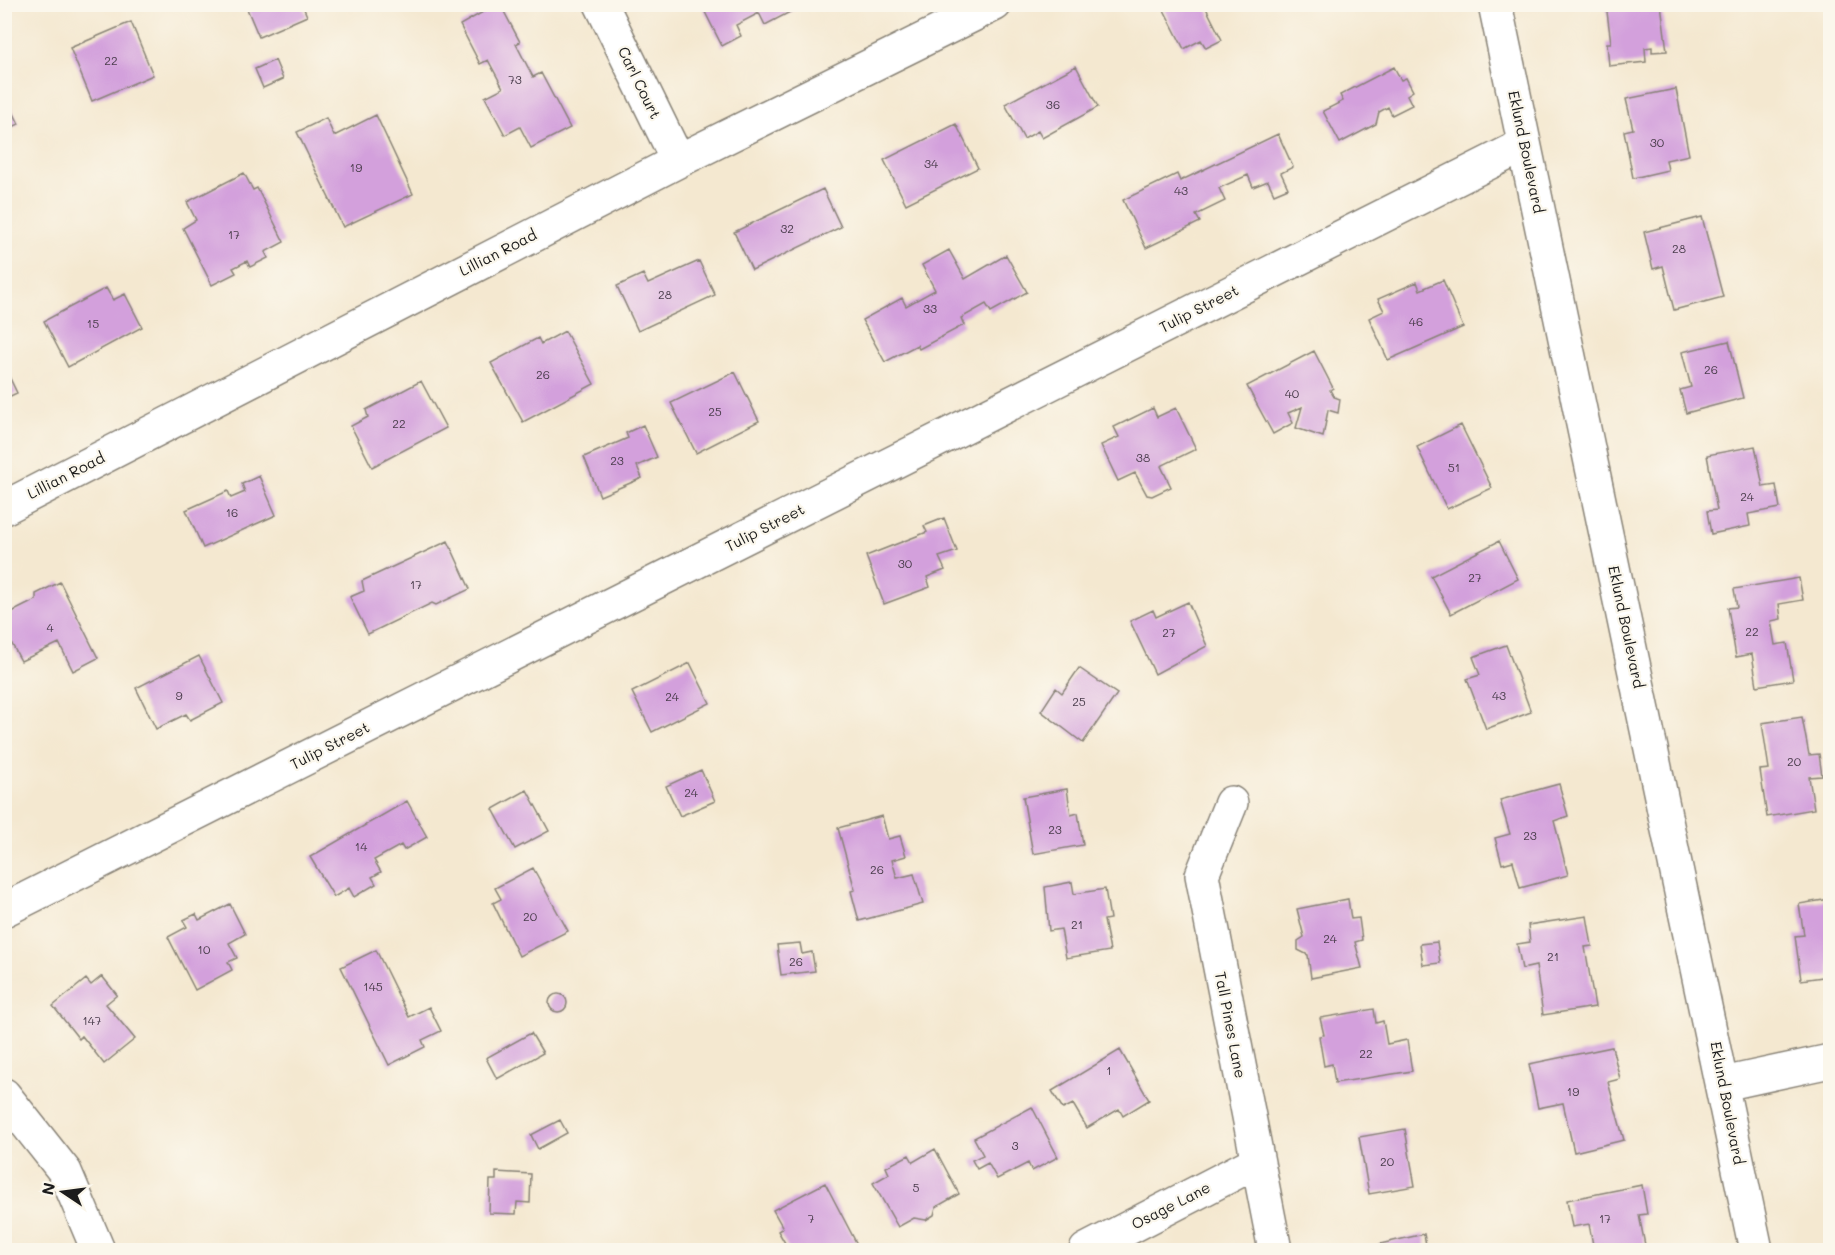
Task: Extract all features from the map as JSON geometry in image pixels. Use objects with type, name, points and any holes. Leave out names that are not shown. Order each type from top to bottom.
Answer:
[{"type":"street","name":"Carl Court","points":[[601,4],[678,161]]},
{"type":"street","name":"Lillian Road","points":[[4,508],[678,161],[995,4]]},
{"type":"street","name":"Eklund Boulevard","points":[[1495,4],[1723,1084],[1756,1251]]},
{"type":"street","name":"Tulip Street","points":[[4,910],[1524,145]]},
{"type":"street","name":"Tall Pines Lane","points":[[1231,803],[1202,875],[1275,1251]]},
{"type":"street","points":[[1723,1084],[1830,1061]]},
{"type":"street","points":[[4,1095],[65,1172],[98,1251]]},
{"type":"street","name":"Osage Lane","points":[[1086,1251],[1256,1162]]},
{"type":"building","points":[[245,4],[302,4],[307,16],[259,37]]},
{"type":"building","points":[[500,4],[520,42],[516,44],[533,77],[541,73],[570,128],[531,148],[520,127],[505,135],[485,97],[503,88],[488,60],[480,64],[460,25]]},
{"type":"building","points":[[701,4],[794,4],[796,9],[765,25],[759,13],[736,25],[741,36],[722,46]]},
{"type":"building","points":[[1161,4],[1204,4],[1222,40],[1206,48],[1201,40],[1184,49]]},
{"type":"building","points":[[1606,4],[1661,4],[1667,51],[1652,52],[1652,47],[1645,48],[1646,62],[1609,66],[1607,43],[1611,43]]},
{"type":"building","points":[[131,22],[153,75],[92,101],[70,48]]},
{"type":"building","points":[[275,60],[283,79],[263,88],[255,69]]},
{"type":"building","points":[[1076,66],[1098,107],[1042,138],[1038,131],[1024,139],[1005,104]]},
{"type":"building","points":[[1394,67],[1401,80],[1406,78],[1413,91],[1407,95],[1412,105],[1392,115],[1388,107],[1379,112],[1376,124],[1340,143],[1323,111],[1343,101],[1340,95]]},
{"type":"building","points":[[1676,89],[1689,155],[1666,160],[1668,170],[1633,178],[1624,131],[1633,129],[1626,99]]},
{"type":"building","points":[[4,93],[19,124],[4,131]]},
{"type":"building","points":[[376,115],[413,194],[343,227],[297,132],[326,118],[334,136]]},
{"type":"building","points":[[956,124],[978,168],[906,204],[884,160]]},
{"type":"building","points":[[1278,134],[1293,167],[1281,173],[1288,188],[1274,194],[1268,181],[1253,187],[1248,175],[1219,188],[1225,201],[1196,215],[1200,222],[1146,248],[1123,200],[1177,174],[1180,181]]},
{"type":"building","points":[[244,173],[253,190],[257,188],[284,242],[265,252],[268,258],[250,267],[247,261],[233,268],[236,273],[212,285],[183,228],[196,220],[187,202]]},
{"type":"building","points":[[823,189],[841,227],[752,270],[734,232]]},
{"type":"building","points":[[1702,217],[1723,297],[1674,310],[1663,266],[1653,269],[1644,232]]},
{"type":"building","points":[[949,250],[965,279],[1006,255],[1027,292],[991,312],[986,304],[961,318],[964,325],[919,349],[917,345],[885,362],[862,320],[902,298],[906,306],[935,290],[922,265]]},
{"type":"building","points":[[699,261],[715,295],[638,331],[617,286],[643,274],[648,284]]},
{"type":"building","points":[[1443,280],[1463,327],[1388,360],[1369,318],[1384,311],[1378,299],[1417,282],[1420,290]]},
{"type":"building","points":[[106,288],[113,300],[125,294],[142,327],[68,367],[44,321]]},
{"type":"building","points":[[565,331],[594,384],[523,422],[491,363],[538,338],[541,344]]},
{"type":"building","points":[[1729,341],[1743,398],[1686,413],[1680,390],[1691,387],[1682,352]]},
{"type":"building","points":[[1314,351],[1333,388],[1330,390],[1334,397],[1340,399],[1338,413],[1328,410],[1323,437],[1296,428],[1302,407],[1288,413],[1293,423],[1273,434],[1247,386]]},
{"type":"building","points":[[4,366],[17,393],[4,399]]},
{"type":"building","points":[[735,372],[759,421],[696,453],[671,403]]},
{"type":"building","points":[[421,381],[446,428],[372,467],[351,426],[368,417],[366,410]]},
{"type":"building","points":[[1153,408],[1157,417],[1176,408],[1196,449],[1161,466],[1171,487],[1152,496],[1147,495],[1135,473],[1118,481],[1101,445],[1119,437],[1114,427]]},
{"type":"building","points":[[643,425],[657,457],[637,466],[642,478],[600,496],[584,457],[628,438],[626,433]]},
{"type":"building","points":[[1461,425],[1492,488],[1447,509],[1417,447]]},
{"type":"building","points":[[1755,446],[1763,487],[1776,485],[1780,508],[1748,514],[1750,526],[1711,534],[1707,511],[1717,510],[1707,455]]},
{"type":"building","points":[[259,476],[276,515],[203,548],[186,510],[228,491],[231,498],[245,492],[242,484]]},
{"type":"building","points":[[944,518],[957,551],[939,557],[945,570],[927,577],[930,587],[884,604],[866,556],[927,532],[924,526]]},
{"type":"building","points":[[448,541],[470,589],[436,605],[432,603],[368,634],[350,597],[364,591],[362,581]]},
{"type":"building","points":[[1499,541],[1518,579],[1451,614],[1431,576]]},
{"type":"building","points":[[1799,578],[1803,600],[1779,604],[1781,619],[1771,621],[1775,645],[1787,643],[1793,680],[1757,686],[1752,654],[1736,657],[1728,608],[1737,607],[1734,589]]},
{"type":"building","points":[[60,582],[98,658],[73,671],[59,643],[21,661],[4,629],[4,616],[36,600],[36,594]]},
{"type":"building","points":[[1188,602],[1207,646],[1155,674],[1130,621],[1153,610],[1156,617]]},
{"type":"building","points":[[1506,645],[1531,712],[1486,729],[1467,679],[1480,675],[1473,657]]},
{"type":"building","points":[[199,656],[223,703],[190,720],[186,714],[156,729],[136,688]]},
{"type":"building","points":[[690,663],[710,703],[652,732],[632,692]]},
{"type":"building","points":[[1079,668],[1117,694],[1083,743],[1041,711],[1056,688],[1062,693]]},
{"type":"building","points":[[1802,717],[1809,755],[1819,754],[1822,776],[1809,777],[1814,809],[1767,817],[1760,770],[1769,769],[1762,723]]},
{"type":"building","points":[[701,770],[715,801],[680,816],[666,786]]},
{"type":"building","points":[[1559,784],[1568,816],[1554,821],[1568,875],[1520,888],[1513,861],[1502,864],[1495,838],[1510,834],[1500,800]]},
{"type":"building","points":[[1067,789],[1071,815],[1078,813],[1083,845],[1033,854],[1023,797]]},
{"type":"building","points":[[527,790],[549,831],[515,849],[493,809]]},
{"type":"building","points":[[407,801],[427,837],[404,850],[401,845],[374,860],[381,872],[372,877],[376,884],[354,897],[349,888],[334,897],[310,857]]},
{"type":"building","points":[[882,816],[888,839],[900,836],[906,856],[892,860],[897,878],[914,874],[923,904],[859,921],[851,891],[855,890],[838,828]]},
{"type":"building","points":[[533,868],[568,931],[519,956],[493,903],[501,899],[495,888]]},
{"type":"building","points":[[1072,882],[1074,894],[1105,889],[1110,919],[1104,920],[1110,951],[1066,958],[1061,929],[1049,931],[1045,887]]},
{"type":"building","points":[[1348,899],[1351,919],[1359,918],[1362,940],[1355,942],[1362,968],[1311,978],[1308,955],[1298,950],[1298,941],[1304,937],[1297,909]]},
{"type":"building","points":[[1830,899],[1830,976],[1801,980],[1795,936],[1804,935],[1799,904]]},
{"type":"building","points":[[230,904],[245,934],[229,943],[237,958],[228,962],[232,970],[195,990],[168,937],[187,927],[183,920],[196,914],[199,920]]},
{"type":"building","points":[[1587,916],[1592,946],[1585,947],[1595,1007],[1543,1015],[1536,966],[1522,969],[1517,944],[1530,942],[1528,925]]},
{"type":"building","points":[[1437,942],[1440,963],[1423,965],[1420,944]]},
{"type":"building","points":[[800,943],[802,954],[812,952],[815,971],[781,975],[777,945]]},
{"type":"building","points":[[376,950],[409,1017],[429,1007],[441,1031],[422,1040],[425,1047],[389,1065],[341,967]]},
{"type":"building","points":[[102,976],[117,995],[106,1004],[135,1039],[104,1064],[82,1036],[79,1039],[53,1006],[86,979],[91,985]]},
{"type":"building","points":[[554,994],[562,994],[567,999],[565,1010],[554,1012],[549,1007],[549,999]]},
{"type":"building","points":[[1374,1009],[1376,1023],[1383,1021],[1387,1044],[1407,1040],[1412,1071],[1335,1083],[1332,1064],[1324,1066],[1319,1036],[1324,1035],[1320,1018]]},
{"type":"building","points":[[531,1033],[543,1053],[497,1079],[486,1058]]},
{"type":"building","points":[[1612,1047],[1620,1079],[1608,1082],[1624,1140],[1574,1152],[1563,1103],[1538,1108],[1529,1064]]},
{"type":"building","points":[[1120,1050],[1149,1100],[1123,1116],[1119,1109],[1087,1128],[1073,1104],[1063,1109],[1052,1091]]},
{"type":"building","points":[[1032,1107],[1058,1157],[1032,1171],[1028,1163],[997,1179],[988,1163],[977,1169],[972,1160],[983,1155],[974,1138]]},
{"type":"building","points":[[560,1120],[567,1133],[538,1149],[531,1135]]},
{"type":"building","points":[[1405,1129],[1415,1186],[1369,1194],[1359,1137]]},
{"type":"building","points":[[935,1149],[959,1194],[936,1207],[934,1215],[926,1220],[914,1218],[898,1227],[873,1183],[889,1174],[886,1167],[909,1155],[913,1162]]},
{"type":"building","points":[[496,1172],[531,1174],[530,1203],[517,1202],[516,1214],[489,1213],[490,1180],[496,1180]]},
{"type":"building","points":[[825,1183],[860,1250],[789,1250],[778,1231],[783,1228],[773,1210]]},
{"type":"building","points":[[1642,1185],[1647,1214],[1639,1215],[1646,1250],[1594,1250],[1589,1224],[1572,1227],[1567,1200]]},
{"type":"building","points":[[1424,1234],[1427,1250],[1382,1250],[1380,1244]]}]
